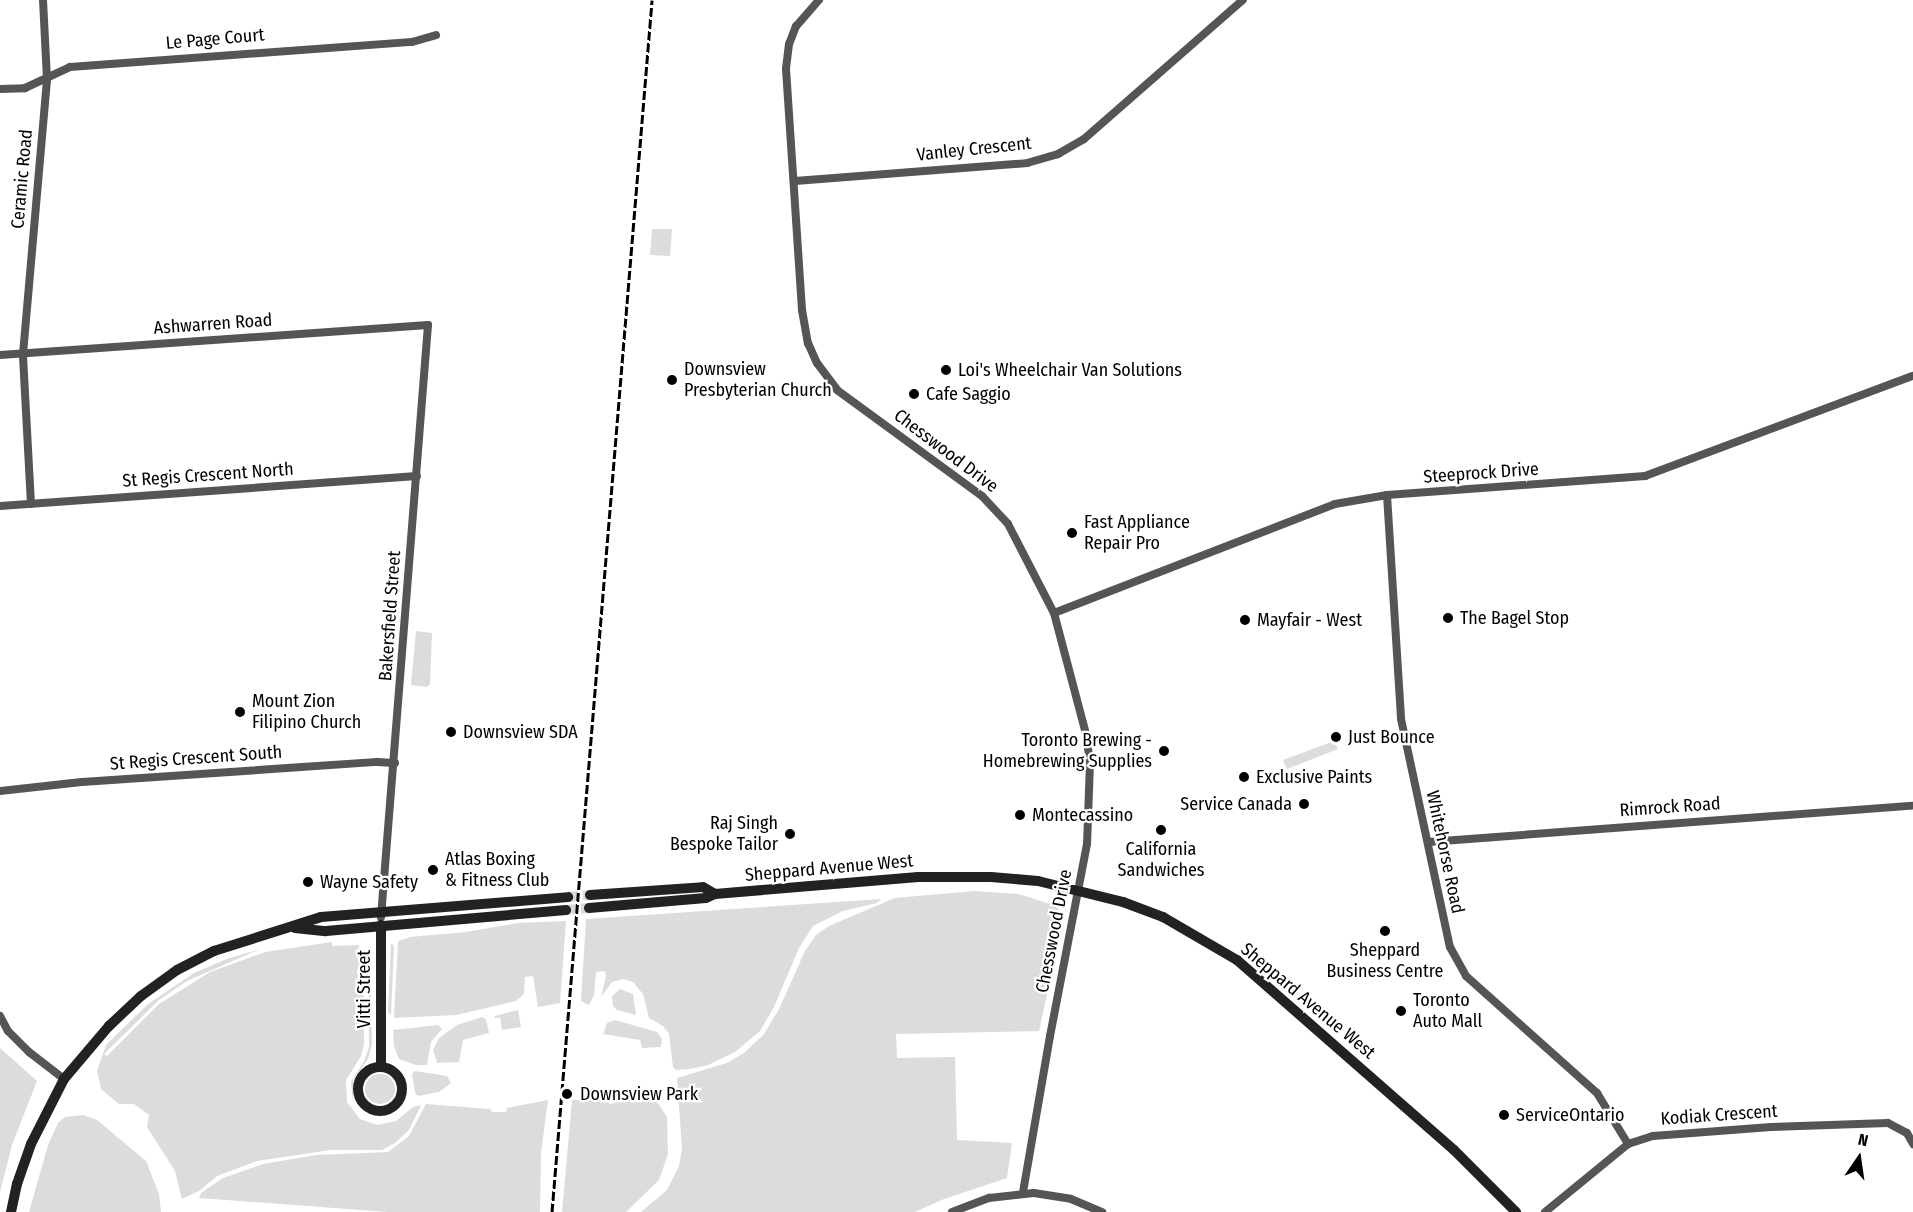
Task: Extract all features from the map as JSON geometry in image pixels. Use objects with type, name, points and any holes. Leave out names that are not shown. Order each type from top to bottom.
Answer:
[{"type":"main road","name":"Sheppard Avenue West","points":[[589,908],[706,898],[715,894],[918,877],[991,877],[1038,881],[1080,889],[1124,902],[1162,918],[1237,960],[1446,1143],[1516,1212]]},
{"type":"main road","name":"Sheppard Avenue West","points":[[590,896],[703,887],[715,894]]},
{"type":"main road","points":[[11,1212],[16,1184],[31,1144],[64,1079],[109,1026],[141,996],[177,970],[224,947],[321,917],[381,910],[568,897]]},
{"type":"main road","points":[[291,928],[326,931],[566,910]]},
{"type":"main road","name":"Vitti Street","points":[[381,925],[381,1067]]},
{"type":"main road","points":[[381,1067],[395,1073],[402,1087],[398,1102],[393,1107],[378,1112],[364,1106],[360,1100],[358,1084],[366,1072],[381,1067]]},
{"type":"street","name":"Ceramic Road","points":[[31,504],[23,354],[47,79],[43,0]]},
{"type":"street","name":"Chesswood Drive","points":[[819,0],[796,26],[789,44],[786,69],[802,310],[808,343],[817,363],[837,390],[992,505],[1017,538],[1054,613],[1081,710],[1090,763],[1089,816],[1080,889],[1050,1036],[1023,1193]]},
{"type":"street","name":"Vanley Crescent","points":[[795,181],[1027,163],[1058,154],[1084,140],[1243,0]]},
{"type":"street","name":"Le Page Court","points":[[0,89],[25,88],[70,68],[412,42],[436,35]]},
{"type":"street","name":"Ashwarren Road","points":[[0,356],[428,325]]},
{"type":"street","name":"Bakersfield Street","points":[[381,910],[395,763],[428,325]]},
{"type":"street","name":"Steeprock Drive","points":[[1054,613],[1320,508],[1387,495],[1645,476],[1913,376]]},
{"type":"street","name":"St Regis Crescent North","points":[[0,506],[417,476]]},
{"type":"street","name":"Whitehorse Road","points":[[1387,495],[1401,719],[1429,842],[1444,926],[1458,966],[1597,1092],[1628,1144]]},
{"type":"street","name":"St Regis Crescent South","points":[[0,791],[82,782],[377,762],[395,763]]},
{"type":"street","name":"Rimrock Road","points":[[1429,842],[1913,806]]},
{"type":"street","name":"Vitti Street","points":[[381,910],[381,925]]},
{"type":"street","points":[[0,1016],[8,1030],[29,1052],[64,1079]]},
{"type":"street","name":"Kodiak Crescent","points":[[1545,1212],[1628,1144],[1653,1136],[1771,1127],[1888,1124],[1907,1133],[1913,1144]]},
{"type":"street","points":[[952,1212],[989,1198],[1023,1193],[1060,1196],[1102,1212]]},
{"type":"shaded area","points":[[652,229],[672,229],[670,256],[650,255]]},
{"type":"shaded area","points":[[416,631],[432,633],[430,684],[427,687],[411,685]]},
{"type":"shaded area","points":[[1334,741],[1338,749],[1287,769],[1283,760]]},
{"type":"shaded area","points":[[974,891],[1019,894],[1056,906],[1062,914],[1060,936],[1039,1031],[896,1034],[897,1058],[955,1057],[957,1140],[1012,1143],[1007,1178],[944,1199],[915,1212],[641,1212],[667,1190],[679,1166],[682,1149],[677,1078],[727,1063],[744,1053],[764,1034],[779,1009],[805,951],[816,935],[829,926],[895,898]]},
{"type":"shaded area","points":[[881,899],[877,903],[843,911],[813,926],[799,948],[774,1007],[760,1031],[735,1052],[708,1065],[676,1070],[673,1067],[669,1034],[663,1026],[649,1018],[643,994],[633,982],[623,979],[612,982],[601,997],[605,971],[596,972],[594,995],[589,1005],[581,1001],[586,919]]},
{"type":"shaded area","points":[[566,921],[560,1003],[538,1007],[533,976],[525,977],[524,994],[516,1001],[456,1015],[394,1018],[398,941],[410,937],[466,932],[518,923]]},
{"type":"shaded area","points":[[332,942],[332,946],[358,945],[363,955],[364,1044],[361,1056],[346,1080],[347,1102],[360,1119],[377,1125],[396,1121],[413,1107],[421,1105],[409,1130],[395,1143],[382,1150],[331,1150],[257,1161],[217,1176],[199,1191],[182,1199],[175,1171],[147,1127],[149,1115],[134,1104],[119,1104],[101,1089],[97,1071],[106,1045],[148,1004],[194,973],[227,959],[260,949],[187,981],[159,1000],[104,1054],[107,1056],[159,1004],[210,972],[265,952]]},
{"type":"shaded area","points":[[391,943],[394,946],[391,1016],[388,1011]]},
{"type":"shaded area","points":[[370,947],[372,1044],[368,1059],[353,1080],[353,1103],[351,1082],[364,1061],[369,1047],[368,948]]},
{"type":"shaded area","points":[[620,989],[633,994],[636,1015],[617,1010],[613,1006],[612,996]]},
{"type":"shaded area","points":[[518,1010],[521,1027],[502,1030],[500,1018],[494,1018],[495,1016]]},
{"type":"shaded area","points":[[482,1017],[486,1019],[489,1033],[463,1040],[459,1062],[437,1063],[433,1050],[439,1038],[457,1025]]},
{"type":"shaded area","points":[[615,1020],[657,1032],[662,1039],[661,1047],[642,1048],[640,1040],[603,1034],[607,1023]]},
{"type":"shaded area","points":[[438,1025],[442,1029],[431,1042],[427,1065],[416,1065],[399,1059],[394,1046],[393,1030]]},
{"type":"shaded area","points":[[0,1048],[37,1081],[12,1145],[0,1192]]},
{"type":"shaded area","points":[[415,1071],[447,1076],[451,1083],[439,1092],[418,1096],[415,1093],[412,1074]]},
{"type":"shaded area","points":[[380,1074],[391,1078],[395,1089],[391,1100],[380,1104],[369,1100],[365,1089],[369,1078]]},
{"type":"shaded area","points":[[641,1096],[658,1103],[667,1117],[668,1154],[659,1180],[626,1212],[562,1212],[572,1100],[606,1100],[610,1104]]},
{"type":"shaded area","points":[[548,1100],[541,1153],[540,1212],[387,1212],[199,1198],[201,1193],[223,1178],[263,1164],[316,1155],[388,1152],[409,1136],[426,1104],[506,1112],[507,1108]]},
{"type":"shaded area","points":[[83,1115],[97,1120],[146,1161],[159,1194],[161,1212],[29,1212],[48,1145],[58,1123],[65,1117]]},
{"type":"tunnel","points":[[568,897],[590,895]]},
{"type":"tunnel","points":[[566,910],[589,908]]},
{"type":"railway","points":[[552,1212],[652,0]]},
{"type":"place","name":"Loi's Wheelchair Van Solutions","points":[[946,370]]},
{"type":"place","name":"Downsview Presbyterian Church","points":[[672,380]]},
{"type":"place","name":"Cafe Saggio","points":[[914,394]]},
{"type":"place","name":"Fast Appliance Repair Pro","points":[[1072,533]]},
{"type":"place","name":"The Bagel Stop","points":[[1448,618]]},
{"type":"place","name":"Mayfair - West","points":[[1245,620]]},
{"type":"place","name":"Mount Zion Filipino Church","points":[[240,712]]},
{"type":"place","name":"Downsview SDA","points":[[451,732]]},
{"type":"place","name":"Just Bounce","points":[[1336,737]]},
{"type":"place","name":"Toronto Brewing - Homebrewing Supplies","points":[[1164,751]]},
{"type":"place","name":"Exclusive Paints","points":[[1244,777]]},
{"type":"place","name":"Service Canada","points":[[1304,804]]},
{"type":"place","name":"Montecassino","points":[[1020,815]]},
{"type":"place","name":"California Sandwiches","points":[[1161,830]]},
{"type":"place","name":"Raj Singh Bespoke Tailor","points":[[790,834]]},
{"type":"place","name":"Atlas Boxing & Fitness Club","points":[[433,870]]},
{"type":"place","name":"Wayne Safety","points":[[308,882]]},
{"type":"place","name":"Sheppard Business Centre","points":[[1385,931]]},
{"type":"place","name":"Toronto Auto Mall","points":[[1401,1011]]},
{"type":"place","name":"Downsview Park","points":[[567,1094]]},
{"type":"place","name":"ServiceOntario","points":[[1504,1115]]}]
